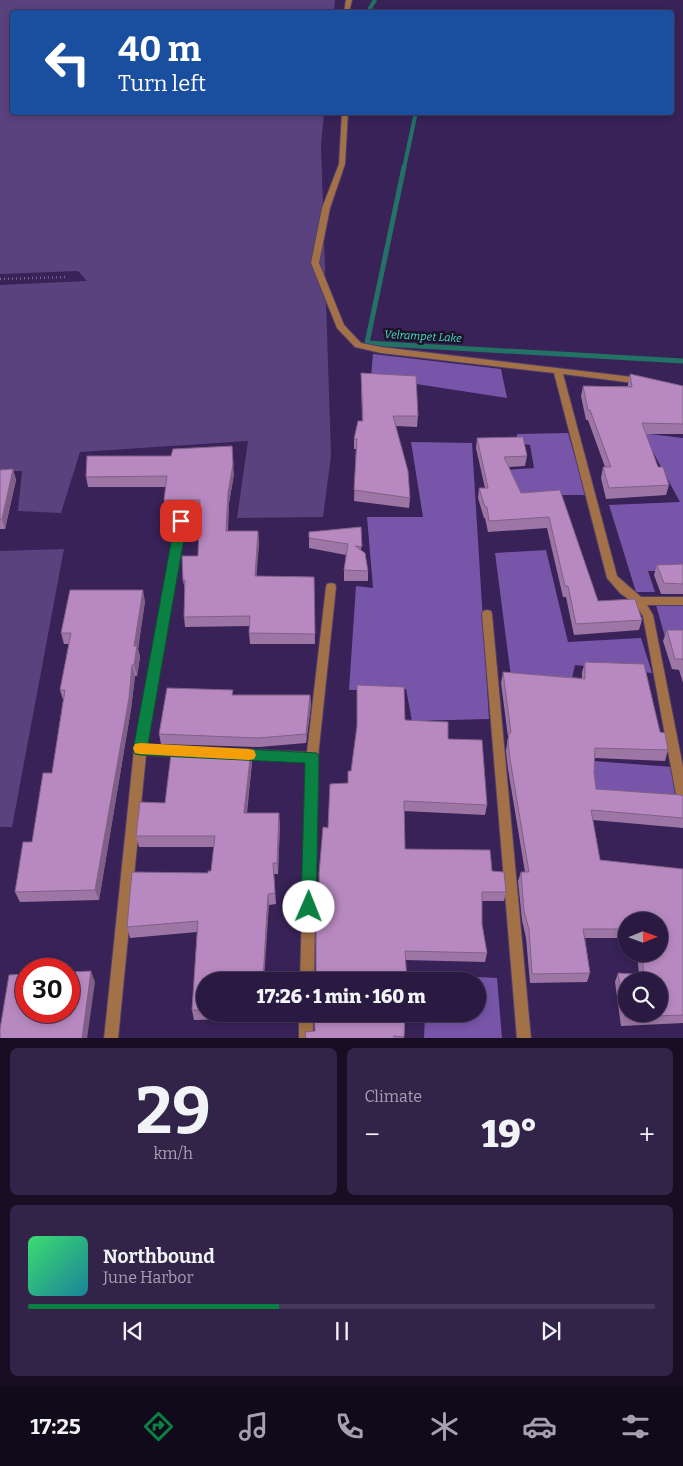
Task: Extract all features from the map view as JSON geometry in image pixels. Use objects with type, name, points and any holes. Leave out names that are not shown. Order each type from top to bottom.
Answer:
[{"type":"street","points":[[345,115],[342,164],[326,208],[315,263],[340,326],[358,345],[381,350],[654,382]]},
{"type":"street","points":[[558,371],[612,578],[639,601],[648,615],[683,800]]},
{"type":"street","points":[[111,1038],[140,750],[181,521]]},
{"type":"street","points":[[307,972],[312,757],[331,587]]},
{"type":"street","points":[[639,601],[683,601]]},
{"type":"street","points":[[487,614],[524,1038]]},
{"type":"street","points":[[140,750],[197,752]]},
{"type":"street","points":[[226,754],[312,757]]},
{"type":"street","points":[[306,1022],[306,1038]]},
{"type":"path","points":[[0,279],[68,277]]},
{"type":"shaded area","points":[[0,0],[335,0],[334,10],[10,10],[10,115],[324,115],[321,145],[331,456],[323,517],[237,518],[248,441],[80,452],[61,513],[18,511],[22,471],[0,471],[0,285],[87,281],[78,271],[0,274]]},
{"type":"shaded area","points":[[373,354],[501,369],[507,398],[371,377]]},
{"type":"shaded area","points":[[591,427],[683,438],[683,571],[648,571],[655,592],[636,592],[609,505],[680,502],[653,452],[599,449]]},
{"type":"shaded area","points":[[568,433],[586,495],[494,495],[489,471],[534,468],[530,445],[517,443],[517,434]]},
{"type":"shaded area","points":[[411,442],[472,443],[489,719],[412,721],[406,689],[349,690],[356,586],[373,588],[367,517],[423,517]]},
{"type":"shaded area","points":[[64,549],[12,827],[0,827],[0,551]]},
{"type":"shaded area","points":[[546,550],[568,642],[641,638],[652,673],[575,665],[571,682],[511,677],[495,553]]},
{"type":"shaded area","points":[[656,605],[683,605],[683,638],[665,637]]},
{"type":"shaded area","points":[[593,761],[673,767],[678,801],[596,795]]},
{"type":"shaded area","points":[[486,977],[497,978],[502,1038],[424,1038],[425,1022],[486,1022]]},
{"type":"building","points":[[361,373],[416,376],[418,416],[393,416],[408,471],[410,498],[354,490],[357,439],[354,439],[358,421],[363,421]]},
{"type":"building","points":[[630,374],[683,386],[683,424],[642,423],[658,467],[663,467],[669,485],[609,488],[603,467],[611,467],[590,410],[588,410],[583,386],[632,387]]},
{"type":"building","points":[[523,437],[527,456],[504,457],[521,493],[560,490],[598,601],[635,599],[642,620],[576,624],[568,586],[565,586],[549,517],[489,521],[487,507],[485,507],[479,488],[488,488],[477,438]]},
{"type":"building","points":[[232,446],[233,464],[228,493],[226,531],[258,531],[255,576],[314,577],[315,634],[249,633],[250,616],[184,617],[185,580],[183,580],[182,556],[198,556],[200,500],[164,500],[167,476],[86,477],[87,456],[171,456],[173,449]]},
{"type":"building","points":[[13,469],[2,519],[0,519],[0,470]]},
{"type":"building","points":[[361,527],[362,547],[355,546],[365,553],[368,571],[344,570],[348,544],[309,538],[309,532]]},
{"type":"building","points":[[683,564],[683,584],[664,583],[657,565]]},
{"type":"building","points":[[70,590],[143,590],[134,646],[137,646],[134,665],[132,665],[129,698],[95,890],[15,892],[23,842],[32,842],[43,773],[52,773],[65,690],[60,690],[71,633],[61,633]]},
{"type":"building","points":[[667,630],[683,630],[683,659],[675,659]]},
{"type":"building","points":[[585,662],[644,664],[660,732],[665,733],[668,750],[595,748],[594,772],[596,789],[681,795],[683,796],[683,818],[591,810],[600,860],[683,869],[683,1015],[668,1016],[668,972],[644,972],[643,962],[668,962],[668,912],[618,912],[618,929],[583,929],[590,973],[532,974],[529,929],[524,911],[521,872],[529,872],[510,759],[508,741],[509,733],[511,733],[503,672],[585,679]]},
{"type":"building","points":[[357,685],[404,687],[405,720],[448,722],[448,739],[482,740],[487,805],[404,801],[405,849],[490,850],[492,871],[504,872],[506,892],[482,892],[482,924],[487,953],[405,951],[406,972],[316,972],[316,926],[317,915],[320,915],[319,874],[323,827],[328,828],[330,784],[348,783],[348,771],[351,771],[357,726]]},
{"type":"building","points":[[167,688],[233,690],[232,695],[310,695],[306,734],[258,738],[159,734]]},
{"type":"building","points":[[172,746],[251,750],[244,813],[279,813],[277,863],[273,863],[275,893],[268,894],[264,972],[196,972],[196,1010],[192,1010],[198,921],[127,927],[132,872],[208,873],[208,871],[211,871],[215,836],[136,836],[140,802],[165,803]]},
{"type":"building","points":[[91,971],[82,1038],[0,1038],[9,975],[15,975],[15,1023],[80,1023],[80,972]]},
{"type":"building","points":[[314,1022],[405,1022],[404,1037],[306,1038],[305,1032],[315,1031]]},
{"type":"waterway","name":"Velrampet Lake","points":[[371,10],[370,8],[375,0]]},
{"type":"waterway","name":"Velrampet Lake","points":[[404,168],[415,115]]},
{"type":"waterway","name":"Velrampet Lake","points":[[404,167],[367,343],[683,361]]},
{"type":"slow traffic","points":[[140,748],[140,750],[249,755]]},
{"type":"route","points":[[181,521],[140,750],[312,757],[309,907]]}]
